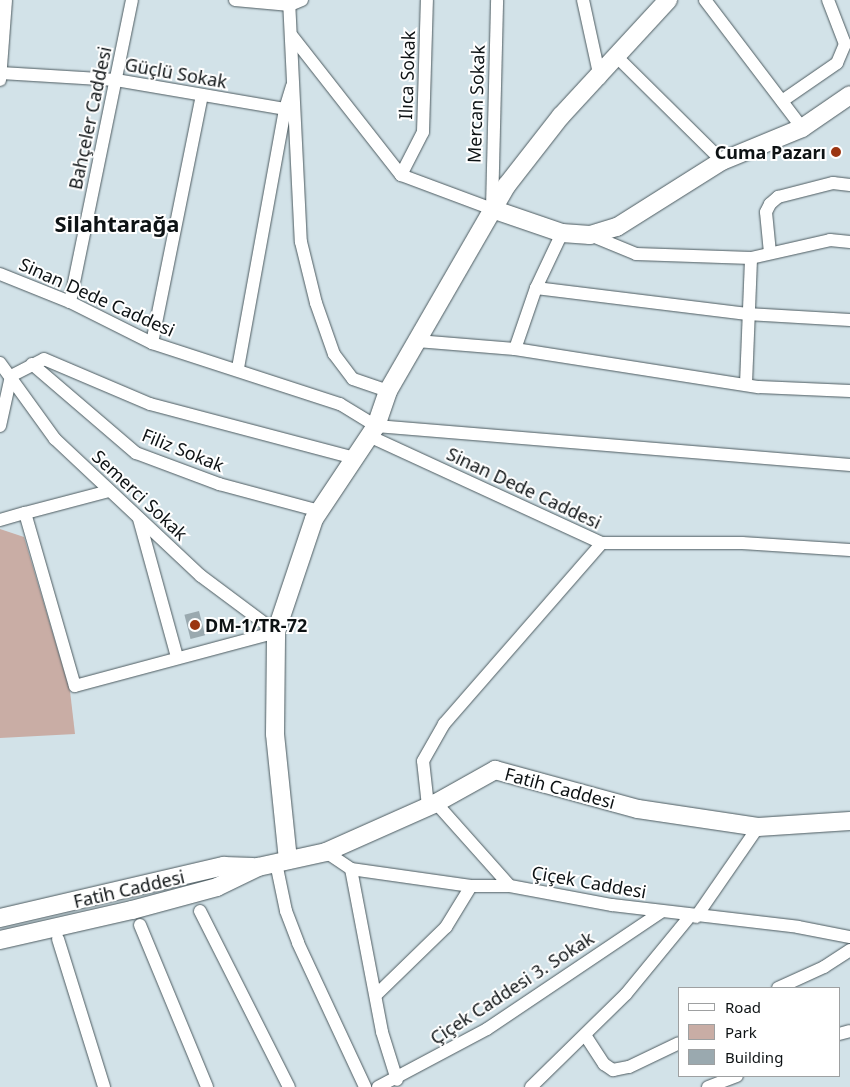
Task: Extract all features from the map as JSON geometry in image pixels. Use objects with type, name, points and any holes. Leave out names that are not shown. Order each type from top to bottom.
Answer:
[{"type":"main road","points":[[282,862],[275,734],[276,632],[320,511],[372,431],[388,391],[492,209],[561,116],[600,78],[668,0]]},
{"type":"main road","points":[[492,209],[562,233],[590,235],[617,227],[722,161],[802,128],[850,95]]},
{"type":"main road","name":"Fatih Caddesi","points":[[0,918],[224,866],[258,867],[326,852],[432,804],[495,770],[638,809],[758,827],[828,825],[850,821]]},
{"type":"main road","name":"Fatih Caddesi","points":[[9,938],[217,887],[258,867]]},
{"type":"street","points":[[1,76],[6,0]]},
{"type":"street","name":"Bahçeler Caddesi","points":[[70,302],[132,0]]},
{"type":"street","points":[[235,0],[289,3],[302,0]]},
{"type":"street","name":"Ilıca Sokak","points":[[401,175],[423,132],[427,0]]},
{"type":"street","name":"Mercan Sokak","points":[[492,209],[497,0]]},
{"type":"street","points":[[583,0],[600,78]]},
{"type":"street","points":[[705,0],[802,128]]},
{"type":"street","points":[[782,101],[837,63],[845,44],[828,0]]},
{"type":"street","points":[[289,3],[301,242],[316,303],[334,354],[353,379],[388,391]]},
{"type":"street","points":[[292,36],[401,175],[492,209]]},
{"type":"street","points":[[617,57],[722,161]]},
{"type":"street","name":"Güçlü Sokak","points":[[1,76],[116,80],[285,109]]},
{"type":"street","points":[[238,368],[285,109],[294,80]]},
{"type":"street","points":[[152,343],[202,95]]},
{"type":"street","points":[[770,254],[766,212],[770,204],[778,197],[832,183],[850,185]]},
{"type":"street","points":[[515,349],[536,288],[562,233]]},
{"type":"street","points":[[590,235],[636,254],[751,258],[830,240],[850,242]]},
{"type":"street","points":[[746,384],[751,258]]},
{"type":"street","name":"Sinan Dede Caddesi","points":[[0,274],[70,302],[152,343],[238,368],[340,404],[372,431],[602,543],[742,544],[850,550]]},
{"type":"street","points":[[536,288],[748,314],[850,320]]},
{"type":"street","points":[[417,341],[515,349],[746,384],[850,391]]},
{"type":"street","points":[[0,426],[11,376],[44,359],[150,404],[354,458]]},
{"type":"street","name":"Semerci Sokak","points":[[0,363],[55,439],[108,491],[201,576],[276,632]]},
{"type":"street","name":"Filiz Sokak","points":[[32,364],[136,453],[219,484],[320,511]]},
{"type":"street","points":[[372,431],[850,465]]},
{"type":"street","points":[[0,520],[108,491]]},
{"type":"street","points":[[25,514],[75,686],[177,657],[276,632]]},
{"type":"street","points":[[139,519],[177,657]]},
{"type":"street","points":[[510,886],[432,804],[423,762],[444,724],[602,543]]},
{"type":"street","points":[[531,1087],[626,994],[693,916],[758,827]]},
{"type":"street","name":"Çiçek Caddesi","points":[[326,852],[351,869],[471,886],[510,886],[661,912],[798,927],[850,937]]},
{"type":"street","points":[[282,862],[286,912],[298,943],[365,1087]]},
{"type":"street","points":[[351,869],[376,995],[388,1085]]},
{"type":"street","points":[[376,995],[446,927],[471,886]]},
{"type":"street","points":[[200,911],[289,1087]]},
{"type":"street","name":"Çiçek Caddesi 3. Sokak","points":[[388,1085],[488,1029],[661,912]]},
{"type":"street","points":[[140,925],[207,1087]]},
{"type":"street","points":[[58,939],[104,1087]]},
{"type":"street","points":[[780,987],[824,967],[850,950]]},
{"type":"street","points":[[585,1035],[604,1064],[614,1070],[628,1067],[678,1043]]},
{"type":"street","points":[[708,1087],[734,1077]]},
{"type":"green space","points":[[0,529],[24,537],[70,691],[75,734],[0,738]]},
{"type":"building","name":"DM-1/TR-72","points":[[199,611],[205,635],[190,639],[184,615]]},
{"type":"place","name":"Cuma Pazarı","points":[[836,152]]},
{"type":"place","name":"DM-1/TR-72","points":[[195,625]]},
{"type":"district","name":"Silahtarağa","points":[[117,224]]}]
